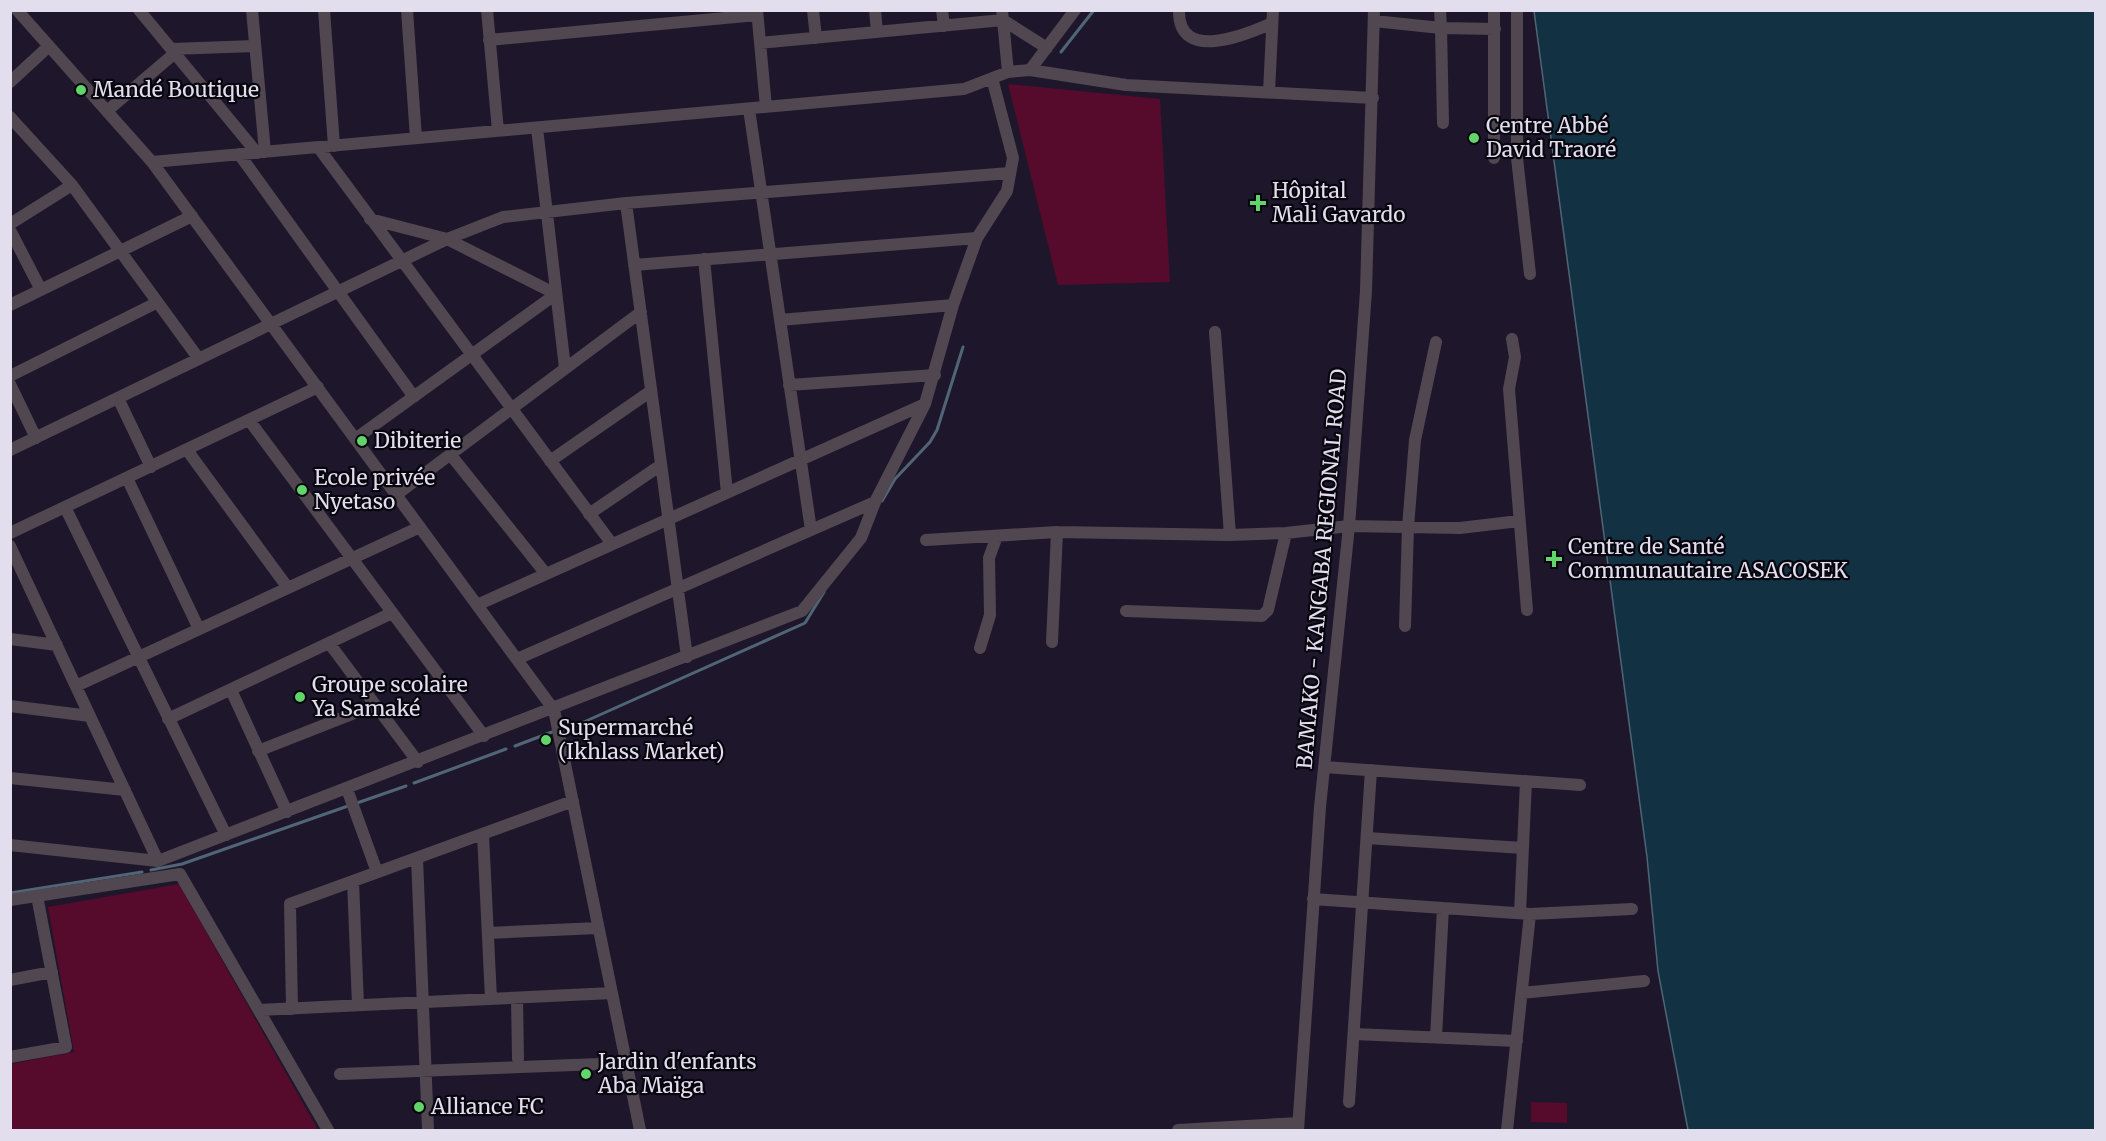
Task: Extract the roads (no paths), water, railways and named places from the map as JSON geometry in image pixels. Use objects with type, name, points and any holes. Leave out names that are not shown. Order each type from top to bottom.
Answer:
[{"type":"street","points":[[17,10],[152,162],[554,710],[640,1130],[630,1131]]},
{"type":"street","points":[[139,10],[261,152]]},
{"type":"street","points":[[252,10],[261,152]]},
{"type":"street","points":[[324,10],[334,146]]},
{"type":"street","points":[[407,10],[416,138]]},
{"type":"street","points":[[487,10],[498,131]]},
{"type":"street","points":[[813,10],[816,38]]},
{"type":"street","points":[[875,10],[877,32]]},
{"type":"street","points":[[942,10],[944,26]]},
{"type":"street","points":[[1030,70],[1075,10]]},
{"type":"street","points":[[1179,10],[1182,28],[1190,36],[1209,42],[1235,39],[1270,24]]},
{"type":"street","points":[[1269,92],[1272,10]]},
{"type":"street","points":[[1440,10],[1443,123]]},
{"type":"street","points":[[1494,10],[1494,158]]},
{"type":"street","points":[[1517,10],[1517,158],[1530,274]]},
{"type":"street","points":[[489,40],[757,13],[766,107]]},
{"type":"street","points":[[760,43],[944,26],[1003,15],[1047,48]]},
{"type":"street","points":[[1003,15],[1008,72]]},
{"type":"street","points":[[1374,16],[1442,28],[1495,28]]},
{"type":"street","name":"BAMAKO - KANGABA REGIONAL ROAD","points":[[1298,1127],[1313,899],[1349,526],[1366,291],[1374,16]]},
{"type":"street","points":[[10,82],[49,46]]},
{"type":"street","points":[[107,111],[173,51],[255,46]]},
{"type":"street","points":[[152,162],[964,89],[1008,72],[1030,70],[1126,86],[1372,98]]},
{"type":"street","points":[[10,845],[158,861],[554,710],[802,611],[861,538],[875,502],[925,404],[953,305],[977,237],[1007,191],[1013,158],[992,78]]},
{"type":"street","points":[[749,109],[811,530]]},
{"type":"street","points":[[10,117],[72,185],[199,359]]},
{"type":"street","points":[[537,128],[565,368]]},
{"type":"street","points":[[318,147],[612,544]]},
{"type":"street","points":[[239,154],[414,397]]},
{"type":"street","points":[[10,450],[447,239],[503,217],[626,203],[1010,173]]},
{"type":"street","points":[[10,224],[72,185]]},
{"type":"street","points":[[626,203],[687,657]]},
{"type":"street","points":[[10,305],[192,216]]},
{"type":"street","points":[[370,219],[447,239],[556,294]]},
{"type":"street","points":[[10,230],[41,290]]},
{"type":"street","points":[[634,265],[977,237]]},
{"type":"street","points":[[704,260],[727,493]]},
{"type":"street","points":[[355,439],[556,294]]},
{"type":"street","points":[[10,376],[156,303]]},
{"type":"street","points":[[780,320],[953,305]]},
{"type":"street","points":[[396,495],[641,312]]},
{"type":"street","points":[[1215,332],[1230,535]]},
{"type":"street","points":[[1512,339],[1515,357],[1509,389],[1527,610]]},
{"type":"street","points":[[1405,626],[1408,527],[1416,440],[1436,342]]},
{"type":"street","points":[[789,385],[935,375]]},
{"type":"street","points":[[10,384],[36,438]]},
{"type":"street","points":[[10,533],[318,387]]},
{"type":"street","points":[[550,461],[651,391]]},
{"type":"street","points":[[118,398],[151,467]]},
{"type":"street","points":[[477,605],[925,404]]},
{"type":"street","points":[[249,420],[484,736]]},
{"type":"street","points":[[187,450],[288,588]]},
{"type":"street","points":[[450,454],[546,574]]},
{"type":"street","points":[[589,513],[661,465]]},
{"type":"street","points":[[127,478],[199,629]]},
{"type":"street","points":[[517,659],[875,502]]},
{"type":"street","points":[[65,507],[226,835]]},
{"type":"street","points":[[926,540],[1057,532],[1230,535],[1286,533],[1349,526],[1460,528],[1520,521]]},
{"type":"street","points":[[76,686],[420,527]]},
{"type":"street","points":[[1053,642],[1057,532]]},
{"type":"street","points":[[1126,611],[1262,616],[1268,610],[1286,533]]},
{"type":"street","points":[[980,648],[990,615],[989,558],[997,536]]},
{"type":"street","points":[[10,546],[15,566],[57,645],[158,861]]},
{"type":"street","points":[[168,718],[392,613]]},
{"type":"street","points":[[10,639],[57,645]]},
{"type":"street","points":[[329,643],[417,762]]},
{"type":"street","points":[[231,690],[286,812]]},
{"type":"street","points":[[258,751],[375,705]]},
{"type":"street","points":[[10,706],[90,716]]},
{"type":"street","points":[[1324,767],[1580,785]]},
{"type":"street","points":[[1349,1102],[1371,770]]},
{"type":"street","points":[[10,778],[125,790]]},
{"type":"street","points":[[1507,1131],[1522,993],[1526,781]]},
{"type":"street","points":[[347,789],[377,872]]},
{"type":"street","points":[[292,1009],[290,904],[573,801]]},
{"type":"street","points":[[483,834],[491,999]]},
{"type":"street","points":[[1367,838],[1523,848]]},
{"type":"street","points":[[417,858],[428,1131]]},
{"type":"street","points":[[143,860],[148,879]]},
{"type":"street","points":[[10,900],[180,874],[328,1131]]},
{"type":"street","points":[[353,882],[358,1005]]},
{"type":"street","points":[[10,1057],[66,1047],[37,896]]},
{"type":"street","points":[[1313,899],[1525,913],[1632,909]]},
{"type":"street","points":[[1436,1038],[1443,908]]},
{"type":"street","points":[[488,933],[598,928]]},
{"type":"street","points":[[10,980],[52,972]]},
{"type":"street","points":[[1522,993],[1644,981]]},
{"type":"street","points":[[259,1010],[612,993]]},
{"type":"street","points":[[517,998],[518,1059]]},
{"type":"street","points":[[1354,1034],[1517,1041]]},
{"type":"street","points":[[340,1074],[626,1063]]},
{"type":"street","points":[[1178,1131],[1298,1127]]},
{"type":"water","points":[[1534,11],[2095,11],[2095,1130],[1688,1130],[1658,971],[1647,857]]},
{"type":"waterway","points":[[1061,52],[1094,10]]},
{"type":"waterway","points":[[882,501],[895,479],[930,442],[937,430],[963,347]]},
{"type":"waterway","points":[[566,730],[805,623],[824,592]]},
{"type":"waterway","points":[[515,746],[552,732]]},
{"type":"waterway","points":[[414,783],[506,749]]},
{"type":"waterway","points":[[357,803],[406,786]]},
{"type":"waterway","points":[[151,870],[182,864],[348,806]]},
{"type":"waterway","points":[[10,893],[142,872]]},
{"type":"place","name":"Mandé Boutique","points":[[81,90]]},
{"type":"place","name":"Centre Abbé David Traoré","points":[[1474,138]]},
{"type":"place","name":"Hôpital Mali Gavardo","points":[[1258,203]]},
{"type":"place","name":"Dibiterie","points":[[362,441]]},
{"type":"place","name":"Ecole privée Nyetaso","points":[[302,490]]},
{"type":"place","name":"Centre de Santé Communautaire ASACOSEK","points":[[1554,559]]},
{"type":"place","name":"Groupe scolaire Ya Samaké","points":[[300,697]]},
{"type":"place","name":"Supermarché (Ikhlass Market)","points":[[546,740]]},
{"type":"place","name":"Jardin d'enfants Aba Maïga","points":[[586,1074]]},
{"type":"place","name":"Alliance FC","points":[[419,1107]]}]
